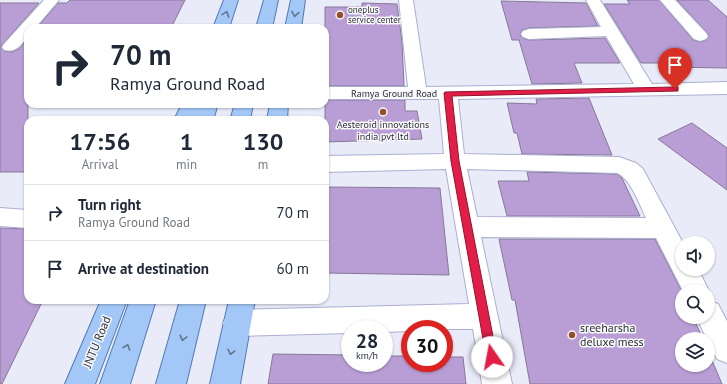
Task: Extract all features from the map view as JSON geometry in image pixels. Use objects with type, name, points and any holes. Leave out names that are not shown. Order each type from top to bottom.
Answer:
[{"type":"main road","points":[[222,24],[231,0]]},
{"type":"main road","points":[[235,24],[244,0]]},
{"type":"main road","points":[[265,24],[272,0]]},
{"type":"main road","points":[[294,24],[298,0]]},
{"type":"main road","name":"JNTU Road","points":[[80,384],[112,304]]},
{"type":"main road","points":[[115,384],[142,304]]},
{"type":"main road","points":[[171,384],[192,304]]},
{"type":"main road","points":[[225,384],[240,311]]},
{"type":"street","points":[[28,24],[52,0]]},
{"type":"street","points":[[406,0],[418,92]]},
{"type":"street","points":[[593,0],[646,89]]},
{"type":"street","points":[[667,0],[700,36]]},
{"type":"street","points":[[5,47],[24,28]]},
{"type":"street","points":[[529,34],[611,31]]},
{"type":"street","points":[[5,47],[24,47]]},
{"type":"street","name":"Ramya Ground Road","points":[[329,93],[448,93],[727,88]]},
{"type":"street","points":[[448,93],[455,161],[497,384]]},
{"type":"street","points":[[329,164],[455,161],[619,165],[629,168],[635,175],[675,251]]},
{"type":"street","points":[[0,217],[24,219]]},
{"type":"street","points":[[468,227],[663,228]]},
{"type":"street","points":[[240,311],[483,316]]},
{"type":"street","points":[[714,324],[727,349]]},
{"type":"building","points":[[70,0],[185,0],[173,24],[40,24],[58,3],[67,3]]},
{"type":"building","points":[[627,0],[659,0],[693,40],[700,42],[706,40],[709,35],[677,0],[708,0],[727,17],[727,68],[666,67],[663,63],[641,63],[604,4],[630,4]]},
{"type":"building","points":[[501,1],[586,3],[598,26],[529,28],[522,30],[520,35],[529,40],[605,38],[620,63],[574,63],[582,83],[532,84],[519,40],[512,40]]},
{"type":"building","points":[[0,3],[39,3],[1,46],[4,51],[12,52],[19,49],[24,43],[24,108],[28,108],[28,116],[24,116],[24,172],[0,172]]},
{"type":"building","points":[[362,3],[397,4],[402,42],[404,86],[329,86],[329,24],[325,24],[325,7],[362,7]]},
{"type":"building","points":[[589,98],[612,155],[522,154],[517,133],[514,133],[507,103],[537,104],[536,99]]},
{"type":"building","points":[[329,100],[405,100],[405,111],[417,111],[422,139],[329,142],[329,116],[325,116],[325,108],[329,108]]},
{"type":"building","points":[[692,123],[727,148],[727,190],[658,139]]},
{"type":"building","points":[[527,172],[617,174],[622,178],[640,216],[507,216],[498,181],[529,181]]},
{"type":"building","points":[[329,187],[440,188],[449,275],[329,273]]},
{"type":"building","points":[[0,228],[24,229],[24,304],[41,304],[2,384],[0,384]]},
{"type":"building","points":[[499,239],[655,239],[678,284],[675,284],[675,324],[696,324],[700,332],[675,332],[675,372],[715,372],[715,368],[722,384],[530,384],[515,300],[512,300]]},
{"type":"building","points":[[273,354],[341,355],[341,372],[393,372],[393,356],[401,356],[401,372],[453,372],[453,357],[463,357],[466,384],[268,384]]},
{"type":"place","name":"oneplus service center","points":[[340,15]]},
{"type":"place","name":"Aesteroid innovations india pvt ltd","points":[[383,112]]},
{"type":"place","name":"sreeharsha deluxe mess","points":[[572,335]]},
{"type":"route","points":[[492,357],[483,316],[455,161],[448,93],[675,89]]}]
